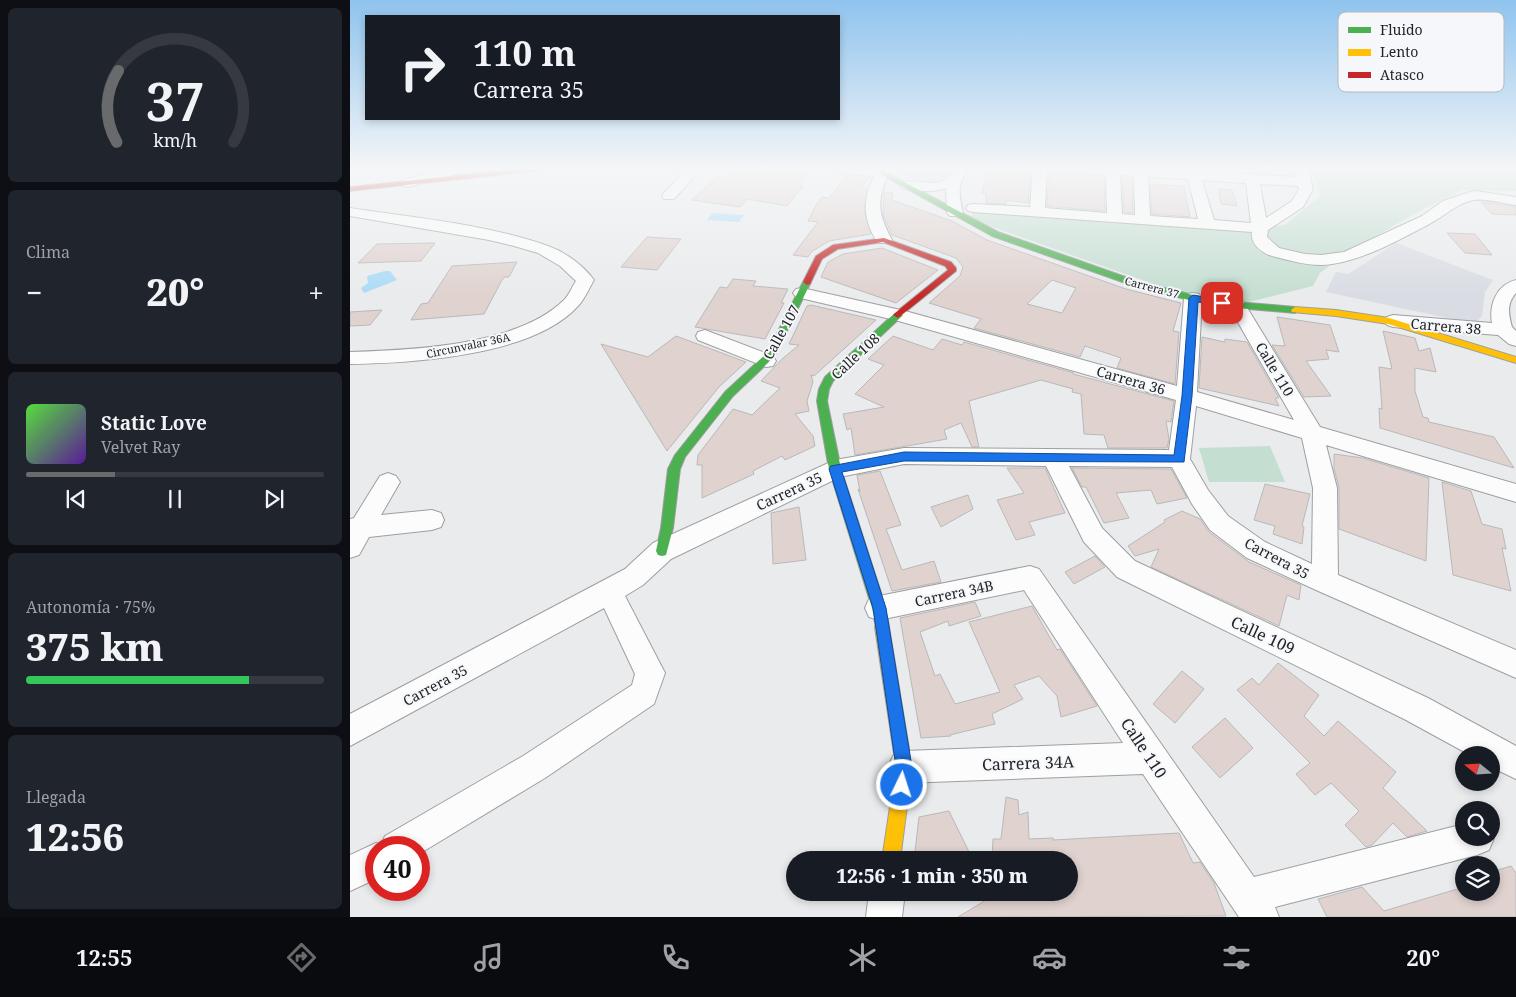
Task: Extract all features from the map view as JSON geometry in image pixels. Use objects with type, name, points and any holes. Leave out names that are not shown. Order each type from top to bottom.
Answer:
[{"type":"street","points":[[871,211],[871,216],[884,240]]},
{"type":"street","name":"Carrera 37","points":[[951,211],[996,234],[1032,249],[1134,283],[1193,298],[1237,305],[1336,313],[1389,320],[1516,360]]},
{"type":"street","points":[[1018,211],[1260,228],[1287,211]]},
{"type":"street","points":[[1115,211],[1115,217]]},
{"type":"street","points":[[1143,211],[1143,219]]},
{"type":"street","points":[[1204,211],[1207,224]]},
{"type":"street","points":[[1257,211],[1260,228],[1259,237],[1262,243],[1273,251],[1291,257],[1321,260],[1348,257],[1427,219],[1438,211]]},
{"type":"street","name":"Circunvalar 36A","points":[[350,212],[490,235],[520,243],[544,250],[566,262],[585,280],[581,293],[563,313],[507,338],[438,353],[383,358],[350,358]]},
{"type":"street","name":"Calle 108","points":[[884,240],[948,264],[952,268],[952,271],[899,315],[829,379],[824,389],[822,401],[835,469],[879,608],[904,767],[892,851]]},
{"type":"street","name":"Calle 107","points":[[662,551],[667,528],[674,469],[682,455],[728,394],[771,355],[819,258],[836,247],[884,240]]},
{"type":"street","name":"Carrera 38","points":[[1510,335],[1498,312],[1500,299],[1516,285]]},
{"type":"street","name":"Carrera 36","points":[[802,293],[899,315],[1312,432],[1516,493]]},
{"type":"street","points":[[1180,459],[1187,396],[1193,298]]},
{"type":"street","name":"Calle 110","points":[[1237,305],[1312,432],[1325,488],[1325,582]]},
{"type":"street","name":"Carrera 38","points":[[1389,320],[1510,335]]},
{"type":"street","points":[[705,336],[766,361]]},
{"type":"street","name":"Carrera 35","points":[[350,731],[610,591],[634,577],[662,551],[835,469],[904,456],[1180,459],[1200,497],[1219,523],[1256,550],[1325,582],[1516,664]]},
{"type":"street","name":"Calle 109","points":[[1054,459],[1093,535],[1126,569],[1418,709],[1516,764]]},
{"type":"street","points":[[354,534],[388,482]]},
{"type":"street","points":[[354,534],[432,520]]},
{"type":"street","name":"Calle 110","points":[[1030,577],[1151,758],[1254,906]]},
{"type":"street","name":"Carrera 34B","points":[[879,608],[1030,577]]},
{"type":"street","points":[[417,836],[534,767],[644,694],[650,673],[610,591]]},
{"type":"street","name":"Carrera 34A","points":[[904,767],[1151,758]]},
{"type":"street","points":[[1254,906],[1455,845]]},
{"type":"street","points":[[350,872],[365,866]]},
{"type":"street","points":[[884,917],[886,901]]},
{"type":"shaded area","points":[[1396,243],[1493,280],[1485,292],[1482,316],[1477,321],[1457,320],[1326,292],[1336,272],[1348,274]]},
{"type":"green space","points":[[1302,211],[1420,211],[1348,252],[1320,273],[1313,286],[1237,305],[1193,298],[970,219],[973,212],[1260,228],[1285,225]]},
{"type":"green space","points":[[1270,446],[1285,482],[1209,482],[1199,448]]},
{"type":"water","points":[[712,213],[744,215],[739,222],[707,220]]},
{"type":"water","points":[[390,271],[397,280],[364,293],[361,288],[368,283],[367,276]]},
{"type":"building","points":[[813,211],[864,211],[871,234],[829,241],[811,252],[808,257],[793,255],[818,222],[808,221]]},
{"type":"building","points":[[883,211],[923,211],[952,221],[987,240],[1126,289],[1181,303],[1173,331],[1179,332],[1175,384],[1117,368],[1121,358],[1085,346],[1080,357],[974,328],[981,319],[929,303],[960,276],[963,267],[956,258],[892,235]],"holes":[[[1052,280],[1076,288],[1062,313],[1027,304]]]},
{"type":"building","points":[[1152,211],[1189,211],[1190,217],[1152,214]]},
{"type":"building","points":[[1489,211],[1516,211],[1516,215],[1492,214]]},
{"type":"building","points":[[1447,233],[1475,234],[1492,255],[1465,253]]},
{"type":"building","points":[[647,237],[681,239],[657,270],[621,267]]},
{"type":"building","points":[[435,243],[421,261],[358,263],[377,244]]},
{"type":"building","points":[[882,248],[938,270],[896,303],[821,277],[828,262],[843,254]]},
{"type":"building","points":[[517,262],[509,277],[505,277],[502,280],[484,314],[411,320],[421,304],[428,303],[452,266]]},
{"type":"building","points":[[733,279],[756,281],[753,286],[788,289],[781,303],[784,303],[765,339],[695,327],[720,287],[727,288]]},
{"type":"building","points":[[811,305],[876,320],[814,376],[811,375],[813,382],[807,401],[809,411],[795,414],[813,436],[815,446],[785,460],[782,456],[753,471],[754,474],[702,498],[702,465],[697,465],[698,455],[733,409],[752,415],[780,388],[761,381],[782,359],[799,345],[789,344],[807,306]]},
{"type":"building","points":[[382,310],[370,325],[350,326],[350,312]]},
{"type":"building","points":[[1277,317],[1330,325],[1339,352],[1326,350],[1329,359],[1306,361],[1331,396],[1304,397],[1272,345],[1285,346]]},
{"type":"building","points":[[1383,331],[1415,338],[1419,351],[1430,348],[1436,372],[1415,368],[1415,391],[1423,417],[1428,418],[1429,422],[1494,437],[1514,468],[1380,428],[1379,408],[1382,409],[1379,367],[1392,369]]},
{"type":"building","points":[[676,336],[746,362],[719,387],[667,451],[601,344],[648,357]]},
{"type":"building","points":[[893,336],[933,350],[942,339],[962,345],[964,342],[1174,401],[1171,422],[1166,421],[1169,439],[1167,448],[1108,448],[1104,435],[1084,434],[1081,394],[1072,392],[1073,389],[1041,380],[969,401],[979,447],[972,447],[961,423],[944,430],[947,439],[855,455],[851,428],[847,430],[843,414],[884,407],[855,394],[884,365],[868,359]]},
{"type":"building","points":[[1202,337],[1225,342],[1225,339],[1247,342],[1279,398],[1275,398],[1279,406],[1199,388]]},
{"type":"building","points":[[1334,454],[1363,458],[1429,478],[1426,561],[1339,529],[1339,488],[1334,468]]},
{"type":"building","points":[[1007,468],[1045,468],[1065,513],[1029,522],[1035,535],[1016,540],[997,500],[1024,493]]},
{"type":"building","points":[[1072,468],[1171,469],[1187,498],[1157,504],[1151,490],[1116,493],[1129,518],[1104,523],[1086,487],[1082,487]]},
{"type":"building","points":[[880,471],[901,525],[886,529],[902,570],[934,561],[941,582],[892,591],[858,489],[860,492],[857,475]]},
{"type":"building","points":[[1442,482],[1471,491],[1482,524],[1502,529],[1506,549],[1502,548],[1511,591],[1453,575]]},
{"type":"building","points":[[1265,484],[1310,494],[1302,526],[1304,527],[1302,544],[1273,534],[1275,526],[1254,520]]},
{"type":"building","points":[[968,495],[973,509],[941,527],[931,507]]},
{"type":"building","points":[[799,507],[806,560],[773,564],[771,513]]},
{"type":"building","points":[[1182,511],[1200,519],[1209,532],[1249,562],[1301,585],[1299,600],[1287,595],[1279,626],[1151,567],[1159,549],[1135,556],[1128,546],[1165,522],[1164,520]]},
{"type":"building","points":[[1095,556],[1105,567],[1074,584],[1065,572]]},
{"type":"building","points":[[975,602],[981,616],[949,626],[948,621],[920,632],[935,676],[940,674],[955,704],[1000,692],[969,622],[1032,606],[1057,650],[1060,649],[1097,706],[1061,717],[1057,696],[1039,676],[1014,685],[1023,699],[992,714],[995,724],[951,736],[921,738],[900,618]]},
{"type":"building","points":[[1278,663],[1319,695],[1304,716],[1324,736],[1338,721],[1396,772],[1383,788],[1427,831],[1407,837],[1393,823],[1372,845],[1366,847],[1345,825],[1359,811],[1331,783],[1315,795],[1296,774],[1310,763],[1237,690],[1252,678],[1259,685]]},
{"type":"building","points":[[1182,671],[1204,689],[1175,723],[1153,704]]},
{"type":"building","points":[[1225,718],[1253,748],[1220,778],[1192,747]]},
{"type":"building","points":[[1006,797],[1018,800],[1019,815],[1028,812],[1029,839],[1053,838],[1053,840],[1179,833],[1193,863],[1200,862],[1214,883],[1226,916],[958,917],[984,901],[1078,901],[1078,851],[992,851],[993,839],[1001,839]]},
{"type":"building","points":[[949,811],[969,851],[915,851],[919,817]]},
{"type":"building","points":[[1511,866],[1516,873],[1516,917],[1327,917],[1318,899],[1362,887],[1384,911],[1455,890],[1455,901],[1500,901],[1500,869]]},
{"type":"traffic: fast","points":[[952,211],[995,234],[1134,283],[1193,298],[1237,305],[1295,310]]},
{"type":"traffic: fast","points":[[662,551],[667,528],[674,469],[681,455],[729,394],[771,355],[807,282]]},
{"type":"traffic: fast","points":[[882,627],[879,608],[835,469],[822,401],[824,389],[829,379],[898,315]]},
{"type":"traffic: slow","points":[[1295,310],[1336,313],[1389,321],[1516,360]]},
{"type":"traffic: slow","points":[[882,627],[904,767],[892,851]]},
{"type":"traffic: jam","points":[[807,282],[819,258],[836,247],[884,240],[948,264],[952,268],[952,271],[898,315]]},
{"type":"route","points":[[902,785],[904,767],[879,608],[835,469],[904,456],[1180,459],[1187,396],[1193,298],[1222,303]]}]
